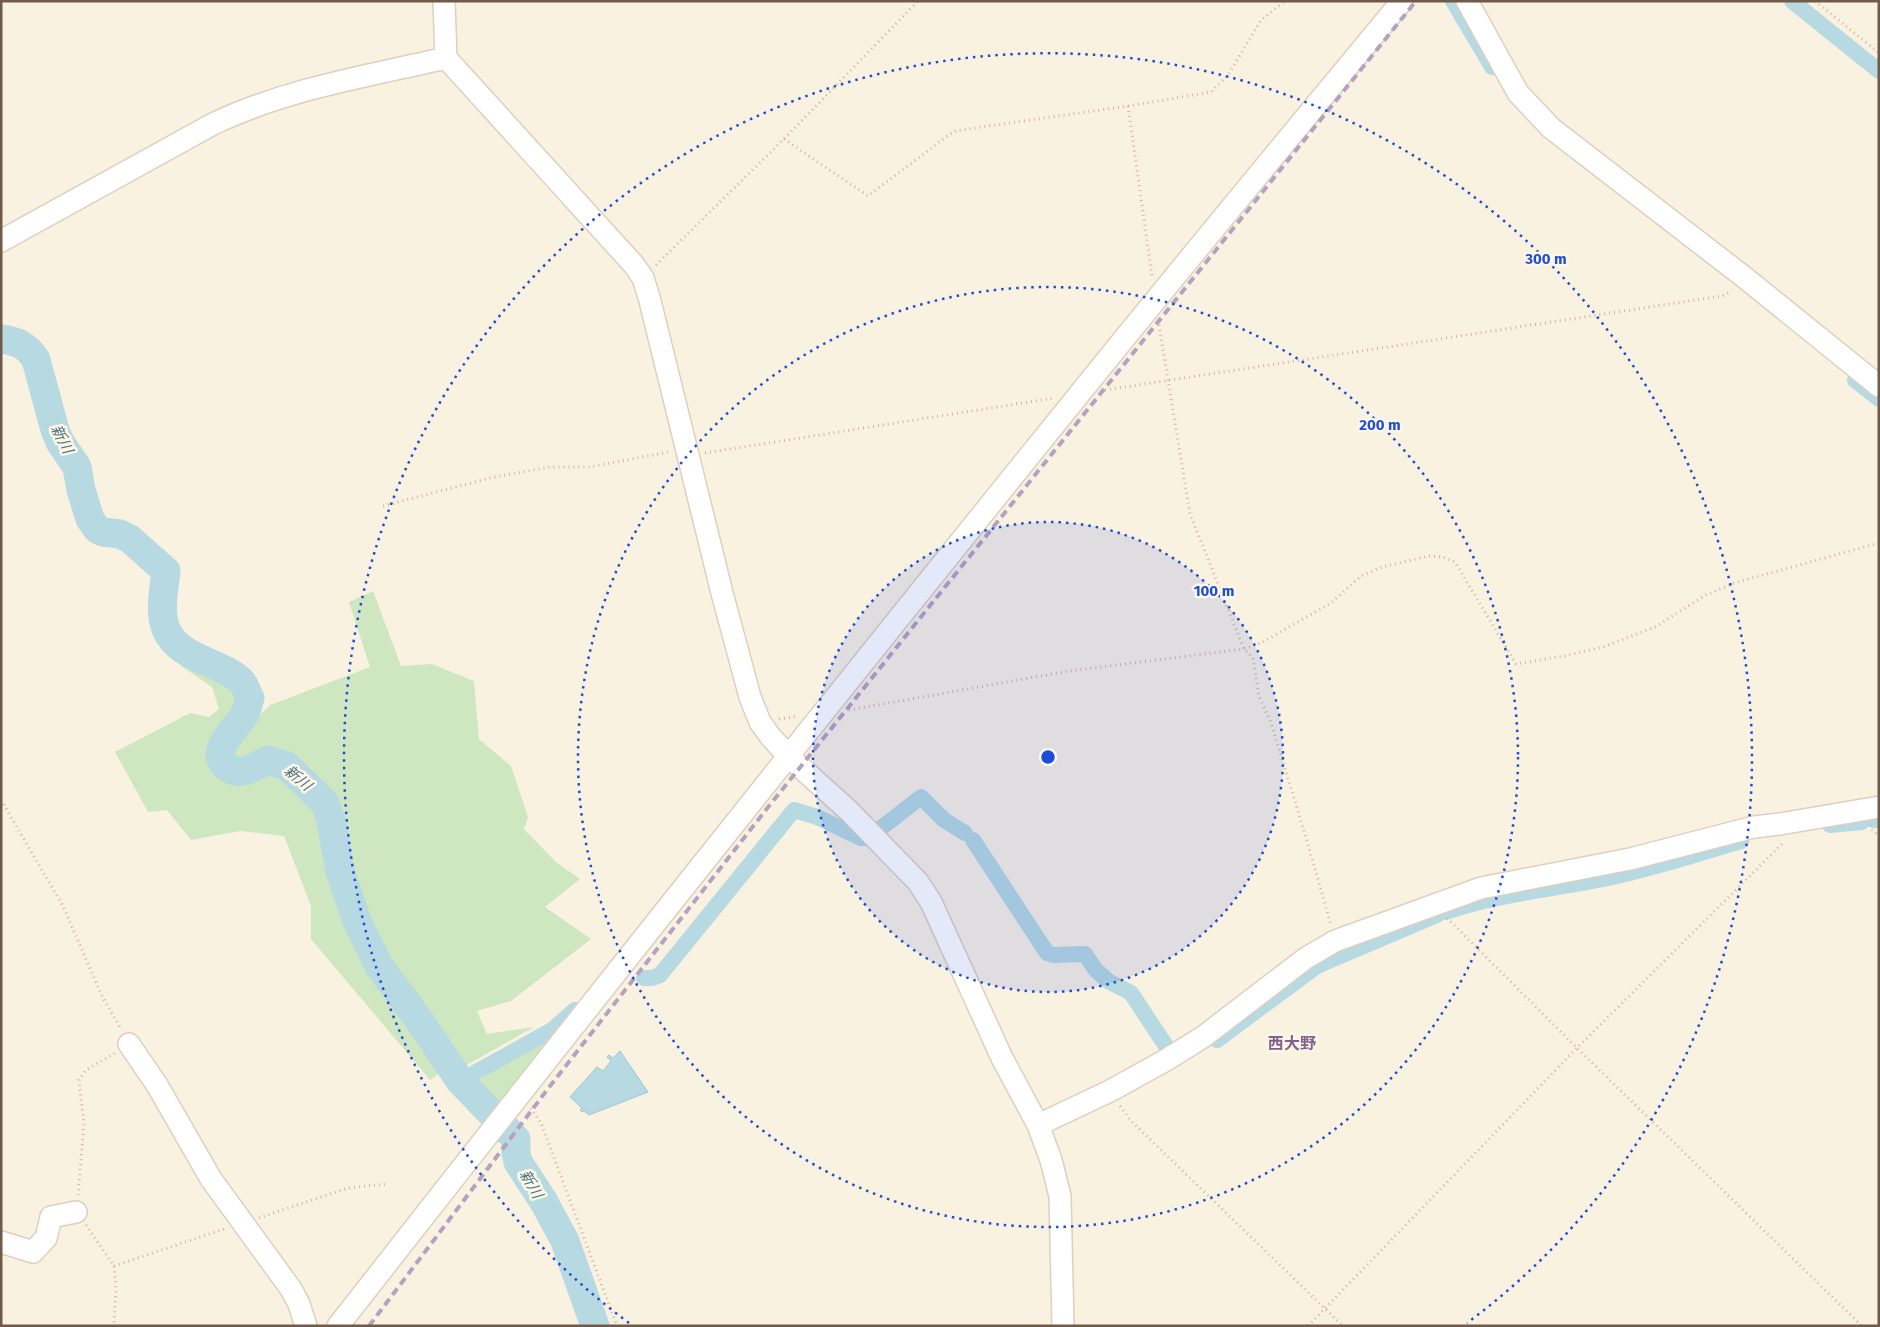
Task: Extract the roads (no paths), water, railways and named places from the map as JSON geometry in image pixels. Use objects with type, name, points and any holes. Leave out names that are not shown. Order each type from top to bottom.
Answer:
[{"type":"street","points":[[444,1],[446,58],[634,265],[643,278],[744,678],[760,722],[788,756],[849,811],[918,882],[931,902],[1002,1058],[1038,1125],[1051,1160],[1060,1196],[1063,1326]]},
{"type":"street","points":[[338,1326],[788,756],[1079,394],[1402,1]]},
{"type":"street","points":[[1467,1],[1518,93],[1552,128],[1744,277],[1879,386]]},
{"type":"street","points":[[1,241],[213,124],[242,110],[289,95],[446,58]]},
{"type":"street","points":[[1038,1125],[1110,1091],[1166,1060],[1203,1037],[1306,958],[1335,941],[1481,888],[1630,859],[1754,827],[1879,807]]},
{"type":"street","points":[[129,1044],[157,1084],[211,1180],[291,1289],[299,1304],[306,1326]]},
{"type":"street","points":[[1,1242],[34,1252],[46,1238],[51,1216],[76,1212]]},
{"type":"water","points":[[620,1051],[648,1092],[589,1115],[584,1111],[582,1112],[580,1110],[582,1108],[570,1097],[597,1067],[603,1071],[611,1061],[607,1057],[609,1055],[613,1058]]},
{"type":"waterway","points":[[1453,1],[1492,67]]},
{"type":"waterway","points":[[1792,1],[1879,71]]},
{"type":"waterway","name":"新川","points":[[1,339],[22,345],[36,360],[55,430],[60,442],[77,467],[81,490],[90,519],[97,529],[103,532],[120,534],[130,539],[166,571],[163,615],[166,629],[172,639],[189,653],[232,674],[245,687],[250,698],[247,708],[224,742],[220,755],[222,762],[228,768],[238,771],[248,770],[268,760],[287,766],[325,803],[331,821],[340,871],[357,921],[379,966],[422,1024],[460,1081],[516,1139],[518,1162],[544,1202],[565,1241],[595,1326]]},
{"type":"waterway","points":[[1855,380],[1879,399]]},
{"type":"waterway","points":[[881,828],[921,797],[944,820],[965,833]]},
{"type":"waterway","points":[[644,978],[660,975],[794,810],[817,817],[861,838],[867,838]]},
{"type":"waterway","points":[[1874,820],[1879,820]]},
{"type":"waterway","points":[[1830,825],[1862,822]]},
{"type":"waterway","points":[[973,840],[1047,953],[1053,955],[1085,954],[1095,969],[1108,981],[1131,993],[1168,1049]]},
{"type":"waterway","points":[[1446,912],[1483,901],[1634,872],[1741,841]]},
{"type":"waterway","points":[[1217,1040],[1317,966],[1437,915]]},
{"type":"waterway","points":[[460,1081],[552,1030],[575,1010]]},
{"type":"railway","points":[[369,1326],[547,1090],[765,811],[1416,1]]},
{"type":"district","name":"西大野","points":[[1292,1043]]}]
